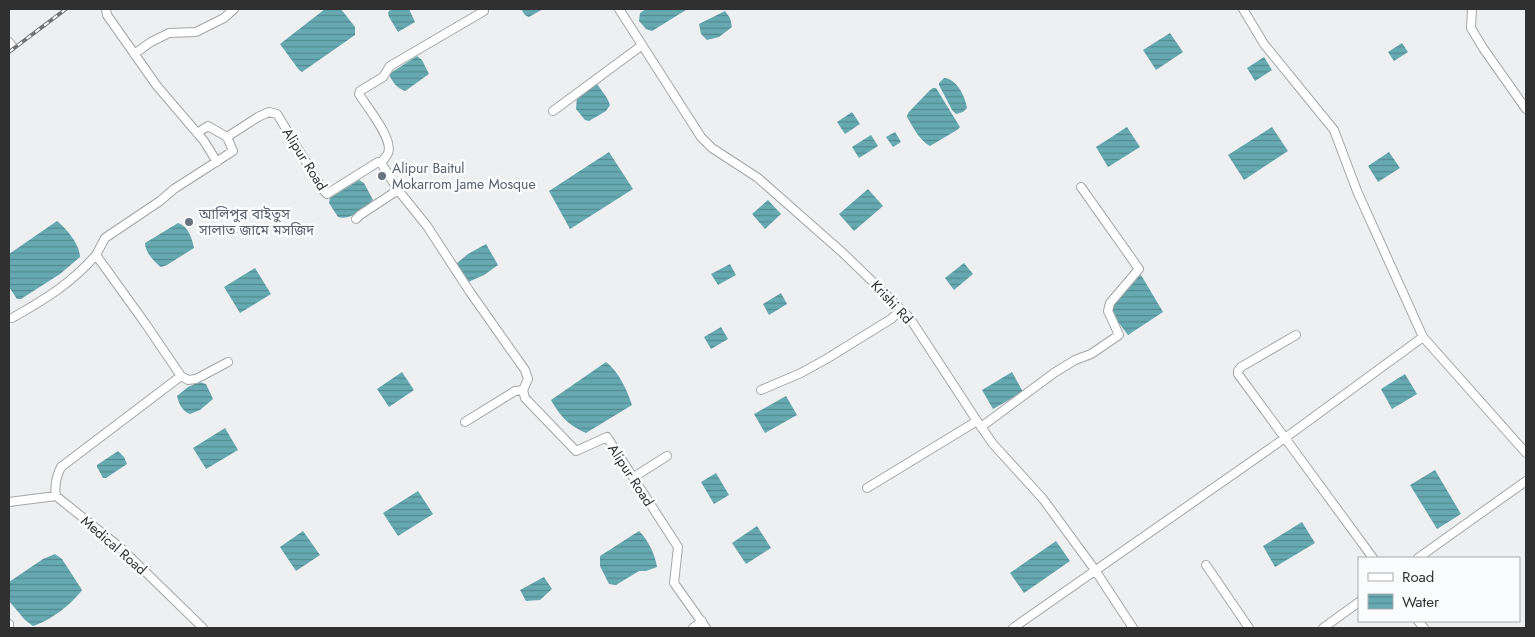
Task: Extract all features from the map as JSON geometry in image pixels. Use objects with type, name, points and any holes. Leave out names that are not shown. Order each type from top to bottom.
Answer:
[{"type":"street","points":[[106,9],[107,15],[157,86],[197,132],[217,162]]},
{"type":"street","points":[[134,54],[151,42],[170,33],[196,32],[224,18],[234,9]]},
{"type":"street","points":[[465,422],[515,391],[523,390],[528,379],[525,370],[426,226],[398,190],[381,162],[388,153],[389,144],[386,136],[359,94],[360,91],[383,77],[390,66],[484,11],[484,9]]},
{"type":"street","name":"Krishi Rd","points":[[618,9],[701,137],[712,148],[758,178],[843,253],[909,318],[979,424],[994,444],[1043,499],[1095,570],[1133,628]]},
{"type":"street","points":[[1243,9],[1264,44],[1334,130],[1357,191],[1423,337],[1526,453]]},
{"type":"street","points":[[1472,9],[1471,28],[1526,109]]},
{"type":"street","points":[[554,111],[641,46]]},
{"type":"street","name":"Alipur Road","points":[[227,137],[258,117],[269,112],[277,114],[327,194],[378,162],[381,162]]},
{"type":"street","points":[[12,318],[49,297],[84,269],[96,255],[105,238],[160,201],[174,189],[233,151],[227,137],[208,126],[197,132]]},
{"type":"street","points":[[867,488],[979,424],[1074,360],[1092,354],[1119,336],[1108,311],[1110,303],[1139,269],[1081,187]]},
{"type":"street","points":[[356,220],[360,215],[398,190]]},
{"type":"street","points":[[96,255],[181,376],[188,380],[196,379],[228,362]]},
{"type":"street","points":[[761,390],[801,373],[828,358],[891,319],[901,310]]},
{"type":"street","points":[[1296,335],[1241,367],[1238,371],[1240,377],[1372,557]]},
{"type":"street","points":[[1013,628],[1285,438],[1423,337]]},
{"type":"street","points":[[9,502],[56,496],[56,478],[60,467],[181,376]]},
{"type":"street","name":"Alipur Road","points":[[523,390],[525,398],[576,451],[607,437],[678,547],[674,583],[704,625]]},
{"type":"street","points":[[634,479],[637,475],[667,456]]},
{"type":"street","points":[[1419,557],[1526,481]]},
{"type":"street","name":"Medical Road","points":[[56,496],[122,549],[203,628]]},
{"type":"street","points":[[1206,565],[1249,628]]},
{"type":"street","points":[[1323,628],[1358,603]]},
{"type":"street","points":[[693,628],[704,625]]},
{"type":"water","points":[[325,9],[341,9],[355,27],[355,35],[302,72],[280,44]]},
{"type":"water","points":[[393,9],[409,9],[415,22],[398,32],[388,13]]},
{"type":"water","points":[[521,9],[543,9],[529,17]]},
{"type":"water","points":[[646,9],[686,10],[652,31],[646,29],[639,21],[640,13]]},
{"type":"water","points":[[725,11],[730,18],[732,27],[719,37],[707,40],[701,34],[699,24]]},
{"type":"water","points":[[1170,33],[1183,52],[1156,70],[1143,50]]},
{"type":"water","points":[[1402,43],[1408,52],[1394,61],[1388,52]]},
{"type":"water","points":[[417,56],[422,60],[429,74],[405,91],[395,84],[389,74]]},
{"type":"water","points":[[1264,57],[1272,70],[1255,81],[1247,68]]},
{"type":"water","points":[[944,78],[953,81],[962,93],[967,108],[963,112],[956,114],[952,110],[939,85]]},
{"type":"water","points":[[597,84],[610,105],[606,111],[589,121],[585,120],[576,109],[577,96]]},
{"type":"water","points":[[933,88],[936,88],[960,127],[930,146],[919,137],[907,117],[908,113]]},
{"type":"water","points":[[852,112],[860,124],[845,134],[837,122]]},
{"type":"water","points":[[1127,127],[1140,147],[1108,167],[1096,147]]},
{"type":"water","points":[[1272,127],[1288,151],[1244,180],[1228,155]]},
{"type":"water","points":[[895,132],[901,142],[893,147],[886,137]]},
{"type":"water","points":[[871,135],[878,146],[859,158],[852,147]]},
{"type":"water","points":[[609,152],[633,189],[570,229],[549,191]]},
{"type":"water","points":[[1389,152],[1400,168],[1378,182],[1368,166]]},
{"type":"water","points":[[359,180],[364,183],[373,200],[361,210],[348,217],[338,217],[329,203],[330,198]]},
{"type":"water","points":[[868,189],[883,206],[854,231],[839,214]]},
{"type":"water","points":[[768,200],[781,214],[765,229],[752,214]]},
{"type":"water","points":[[57,221],[72,237],[78,247],[80,257],[60,274],[21,299],[17,299],[9,287],[9,254]]},
{"type":"water","points":[[178,223],[191,236],[194,248],[161,267],[150,256],[145,243]]},
{"type":"water","points":[[486,244],[498,265],[484,275],[466,283],[457,263]]},
{"type":"water","points":[[964,263],[973,274],[954,290],[945,278]]},
{"type":"water","points":[[730,264],[736,275],[718,285],[711,274]]},
{"type":"water","points":[[255,268],[271,294],[240,313],[224,287]]},
{"type":"water","points":[[1141,275],[1163,312],[1128,335],[1118,322],[1111,307],[1137,277]]},
{"type":"water","points":[[781,293],[787,304],[769,315],[763,304]]},
{"type":"water","points":[[721,327],[728,339],[711,349],[704,337]]},
{"type":"water","points":[[606,362],[622,382],[632,405],[586,433],[565,420],[551,400]]},
{"type":"water","points":[[402,372],[414,390],[389,407],[377,389]]},
{"type":"water","points":[[1012,372],[1023,392],[993,409],[982,390]]},
{"type":"water","points":[[1405,374],[1417,394],[1392,409],[1381,389]]},
{"type":"water","points":[[199,382],[206,384],[213,399],[200,410],[190,414],[181,407],[177,396],[188,387]]},
{"type":"water","points":[[786,396],[797,415],[765,433],[754,414]]},
{"type":"water","points":[[225,428],[238,450],[206,469],[193,448]]},
{"type":"water","points":[[118,451],[124,457],[127,464],[106,478],[103,478],[97,465]]},
{"type":"water","points":[[1435,470],[1461,514],[1437,529],[1410,485]]},
{"type":"water","points":[[716,473],[729,495],[714,504],[701,482]]},
{"type":"water","points":[[418,491],[433,514],[398,536],[383,513]]},
{"type":"water","points":[[1302,522],[1315,543],[1275,567],[1263,546]]},
{"type":"water","points":[[757,526],[771,548],[746,564],[732,543]]},
{"type":"water","points":[[303,531],[320,555],[296,571],[280,547]]},
{"type":"water","points":[[639,531],[651,547],[657,567],[646,571],[639,571],[616,585],[609,584],[600,566],[600,556]]},
{"type":"water","points":[[1056,541],[1070,561],[1024,593],[1010,573]]},
{"type":"water","points":[[55,554],[62,559],[82,590],[73,601],[60,611],[40,624],[33,626],[25,620],[9,601],[9,582],[43,559]]},
{"type":"water","points":[[544,577],[552,589],[540,600],[526,601],[520,590]]},
{"type":"railway","points":[[9,52],[66,9]]},
{"type":"place","name":"Alipur Baitul Mokarrom Jame Mosque","points":[[382,176]]},
{"type":"place","name":"আলিপুর বাইতুস সালাত জামে মসজিদ","points":[[189,222]]}]
